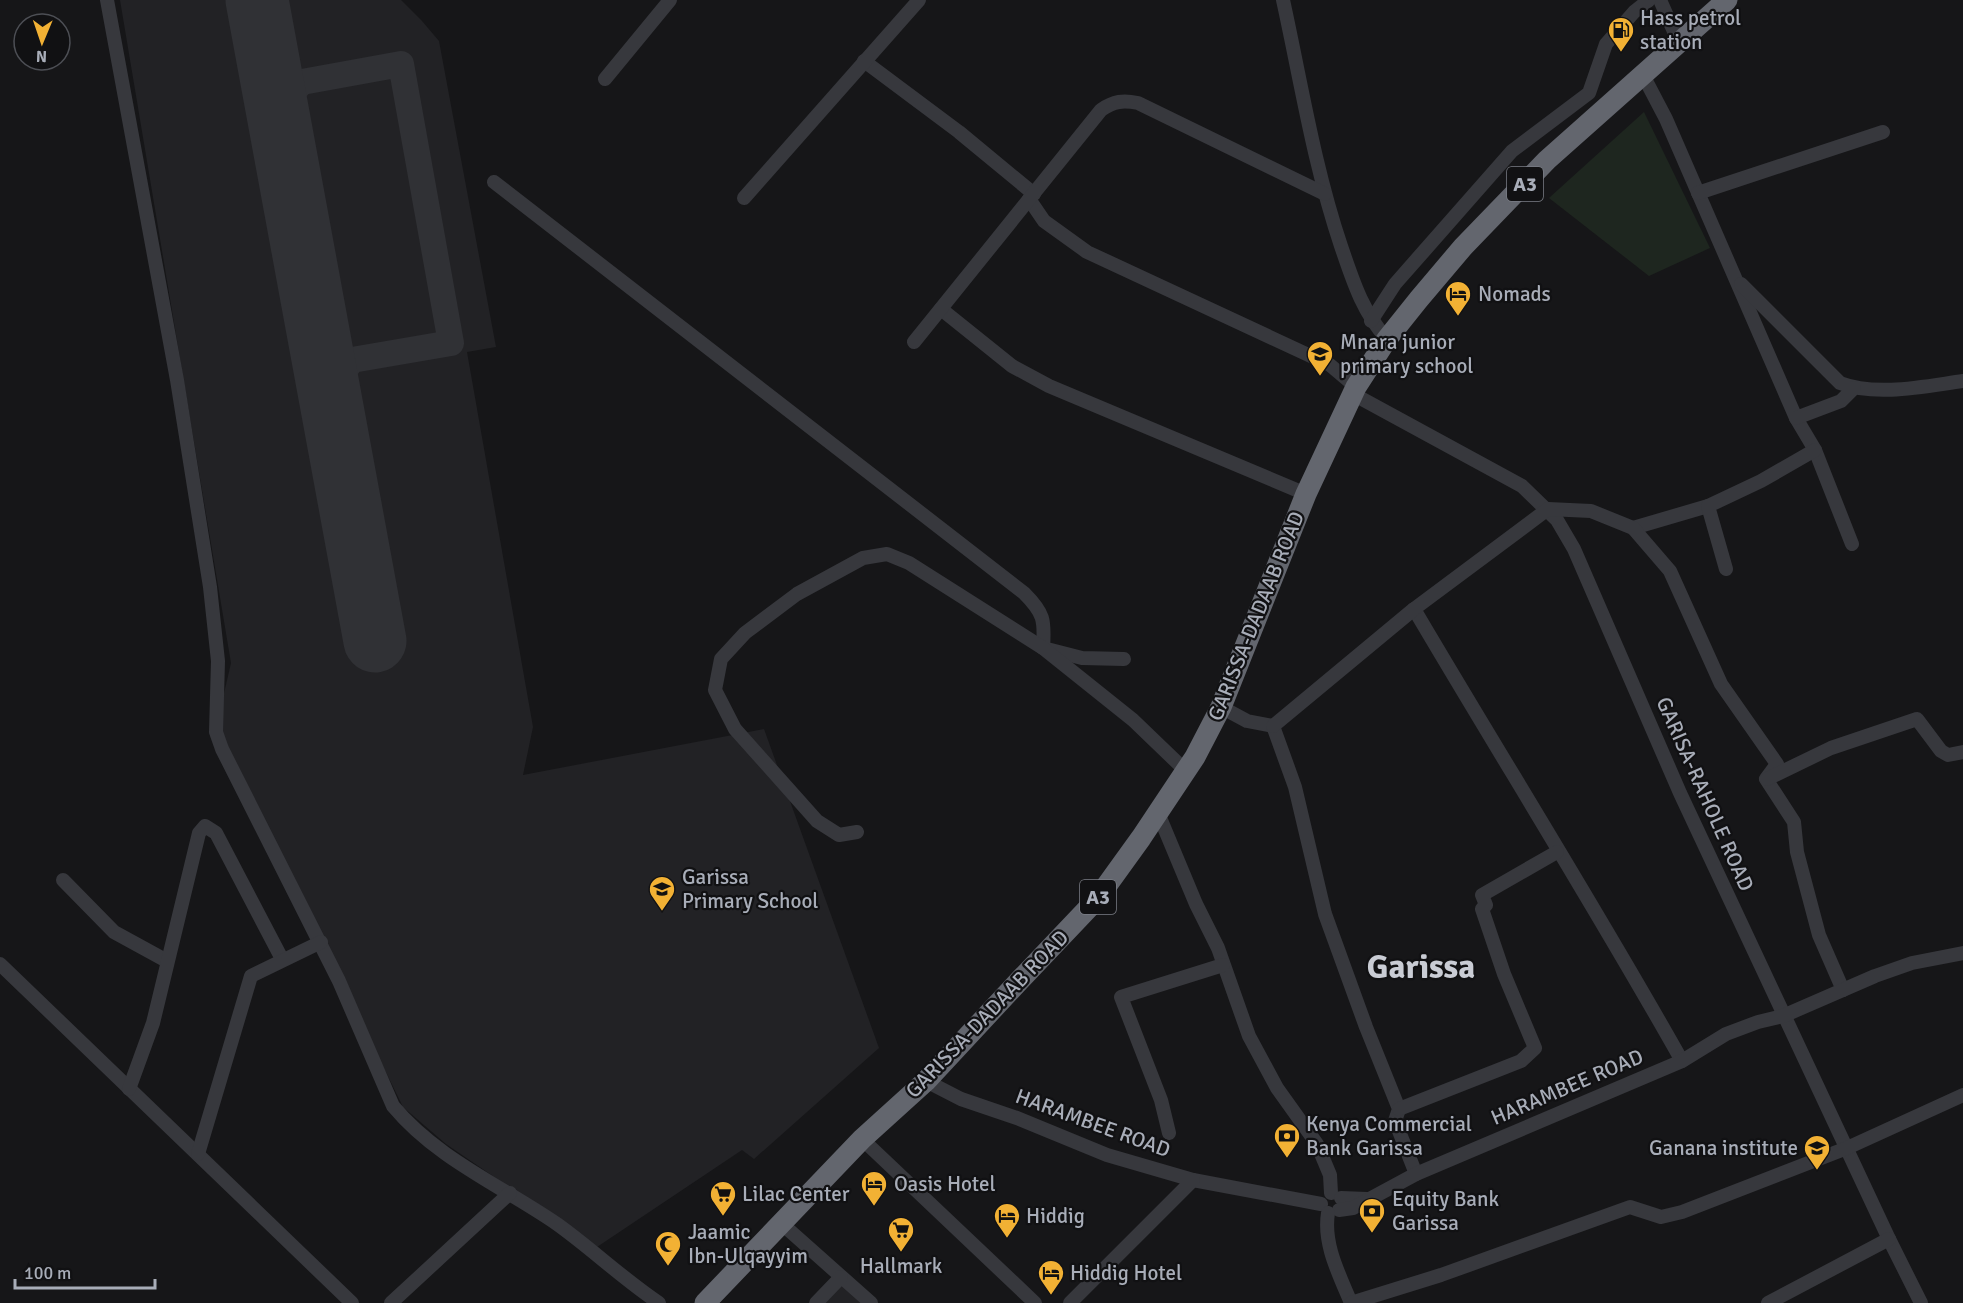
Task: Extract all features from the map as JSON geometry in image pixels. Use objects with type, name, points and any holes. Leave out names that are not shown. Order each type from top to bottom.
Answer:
[{"type":"highway","name":"A3","points":[[1354,391],[1387,339],[1487,222],[1547,160],[1680,45],[1727,0]]},
{"type":"highway","name":"GARISSA-DADAAB ROAD","points":[[705,1303],[862,1139],[926,1080],[1097,899],[1186,771],[1221,707],[1306,494],[1354,391]]},
{"type":"street","points":[[107,0],[177,380],[210,586],[218,661],[216,732],[321,942],[393,1106],[404,1119],[443,1152],[480,1178],[510,1193],[558,1226],[659,1303]]},
{"type":"street","points":[[605,79],[670,0]]},
{"type":"street","points":[[744,198],[919,0]]},
{"type":"street","points":[[1283,0],[1325,194],[1359,300],[1371,321],[1387,339]]},
{"type":"street","points":[[1371,321],[1395,284],[1512,151],[1589,93],[1606,44],[1634,12],[1649,0]]},
{"type":"street","points":[[1660,0],[1680,45]]},
{"type":"street","name":"GARISA-RAHOLE ROAD","points":[[864,61],[959,132],[1031,196],[1044,221],[1087,252],[1330,364],[1354,391],[1496,470],[1522,486],[1548,509],[1574,549],[1680,793],[1888,1239],[1921,1303]]},
{"type":"street","points":[[1644,77],[1666,119],[1796,418],[1815,450],[1852,544]]},
{"type":"street","points":[[914,342],[1101,110],[1113,102],[1124,100],[1138,103],[1325,194]]},
{"type":"street","points":[[1698,193],[1883,132]]},
{"type":"street","points":[[494,182],[1024,593],[1040,608],[1045,625],[1043,648]]},
{"type":"street","points":[[1733,277],[1832,376],[1854,388],[1881,389],[1963,381]]},
{"type":"street","points":[[941,309],[1012,366],[1049,386],[1306,494]]},
{"type":"street","points":[[1796,418],[1841,400],[1854,388]]},
{"type":"street","points":[[1633,528],[1708,506],[1761,482],[1815,450]]},
{"type":"street","points":[[1708,506],[1726,569]]},
{"type":"street","points":[[1273,726],[1414,609],[1548,509],[1591,511],[1633,528],[1670,571],[1721,684],[1777,765],[1766,779]]},
{"type":"street","points":[[857,832],[838,835],[817,821],[735,729],[716,690],[721,659],[745,633],[807,589],[863,558],[887,554],[909,563],[1043,648],[1133,720],[1186,771]]},
{"type":"street","points":[[1414,609],[1557,852],[1622,955],[1682,1061]]},
{"type":"street","points":[[1043,648],[1082,658],[1124,659]]},
{"type":"street","points":[[1221,707],[1247,721],[1273,726]]},
{"type":"street","points":[[1766,779],[1831,748],[1917,719],[1941,751],[1948,755],[1963,752]]},
{"type":"street","points":[[1273,726],[1295,787],[1325,914],[1366,1027],[1399,1108],[1395,1121],[1416,1174]]},
{"type":"street","points":[[1766,779],[1794,822],[1797,852],[1819,935],[1843,990]]},
{"type":"street","points":[[1158,813],[1196,904],[1218,948],[1249,1036],[1277,1088],[1317,1144],[1330,1175],[1332,1204],[1327,1235],[1334,1261],[1351,1303],[1441,1275],[1630,1207],[1661,1217],[1670,1216],[1847,1148],[1963,1095]]},
{"type":"street","points":[[129,1089],[153,1023],[200,833],[205,826],[216,833],[282,959]]},
{"type":"street","points":[[1399,1108],[1521,1060],[1535,1048],[1504,974],[1482,909],[1485,905],[1482,894],[1557,852]]},
{"type":"street","points":[[63,880],[114,932],[167,961]]},
{"type":"street","points":[[198,1154],[251,976],[321,942]]},
{"type":"street","name":"HARAMBEE ROAD","points":[[926,1080],[961,1099],[1017,1118],[1107,1155],[1193,1180],[1332,1204],[1367,1199],[1416,1174],[1682,1061],[1726,1034],[1758,1022],[1784,1016],[1912,963],[1963,953]]},
{"type":"street","points":[[0,964],[352,1303]]},
{"type":"street","points":[[1169,1133],[1161,1100],[1121,997],[1223,964]]},
{"type":"street","points":[[862,1139],[1035,1303]]},
{"type":"street","points":[[1070,1303],[1193,1180]]},
{"type":"street","points":[[391,1303],[510,1193]]},
{"type":"street","points":[[781,1223],[871,1303]]},
{"type":"street","points":[[1768,1303],[1888,1239]]},
{"type":"street","points":[[816,1303],[841,1277]]},
{"type":"shaded area","points":[[120,0],[401,0],[422,21],[439,41],[496,347],[467,352],[533,727],[523,775],[764,729],[879,1048],[754,1159],[742,1150],[597,1247],[446,1144],[403,1107],[222,738],[219,715],[231,663]]},
{"type":"shaded area","points":[[1644,112],[1710,248],[1649,276],[1549,198]]},
{"type":"shaded area","points":[[841,1279],[869,1303],[818,1303]]},
{"type":"taxiway","points":[[288,97],[302,82],[401,64],[451,343],[352,360],[339,377]]},
{"type":"runway","points":[[257,0],[375,641]]},
{"type":"place","name":"Hass petrol station","points":[[1621,53]]},
{"type":"place","name":"Nomads","points":[[1458,317]]},
{"type":"place","name":"Mnara junior primary school","points":[[1320,377]]},
{"type":"place","name":"Garissa Primary School","points":[[662,912]]},
{"type":"place","name":"Kenya Commercial Bank Garissa","points":[[1287,1159]]},
{"type":"place","name":"Ganana institute","points":[[1817,1171]]},
{"type":"place","name":"Oasis Hotel","points":[[874,1207]]},
{"type":"place","name":"Lilac Center","points":[[723,1217]]},
{"type":"place","name":"Equity Bank Garissa","points":[[1372,1234]]},
{"type":"place","name":"Hiddig","points":[[1007,1239]]},
{"type":"place","name":"Hallmark","points":[[901,1253]]},
{"type":"place","name":"Jaamic Ibn-Ulqayyim","points":[[668,1267]]},
{"type":"place","name":"Hiddig Hotel","points":[[1051,1296]]},
{"type":"district","name":"Garissa","points":[[1421,966]]}]
